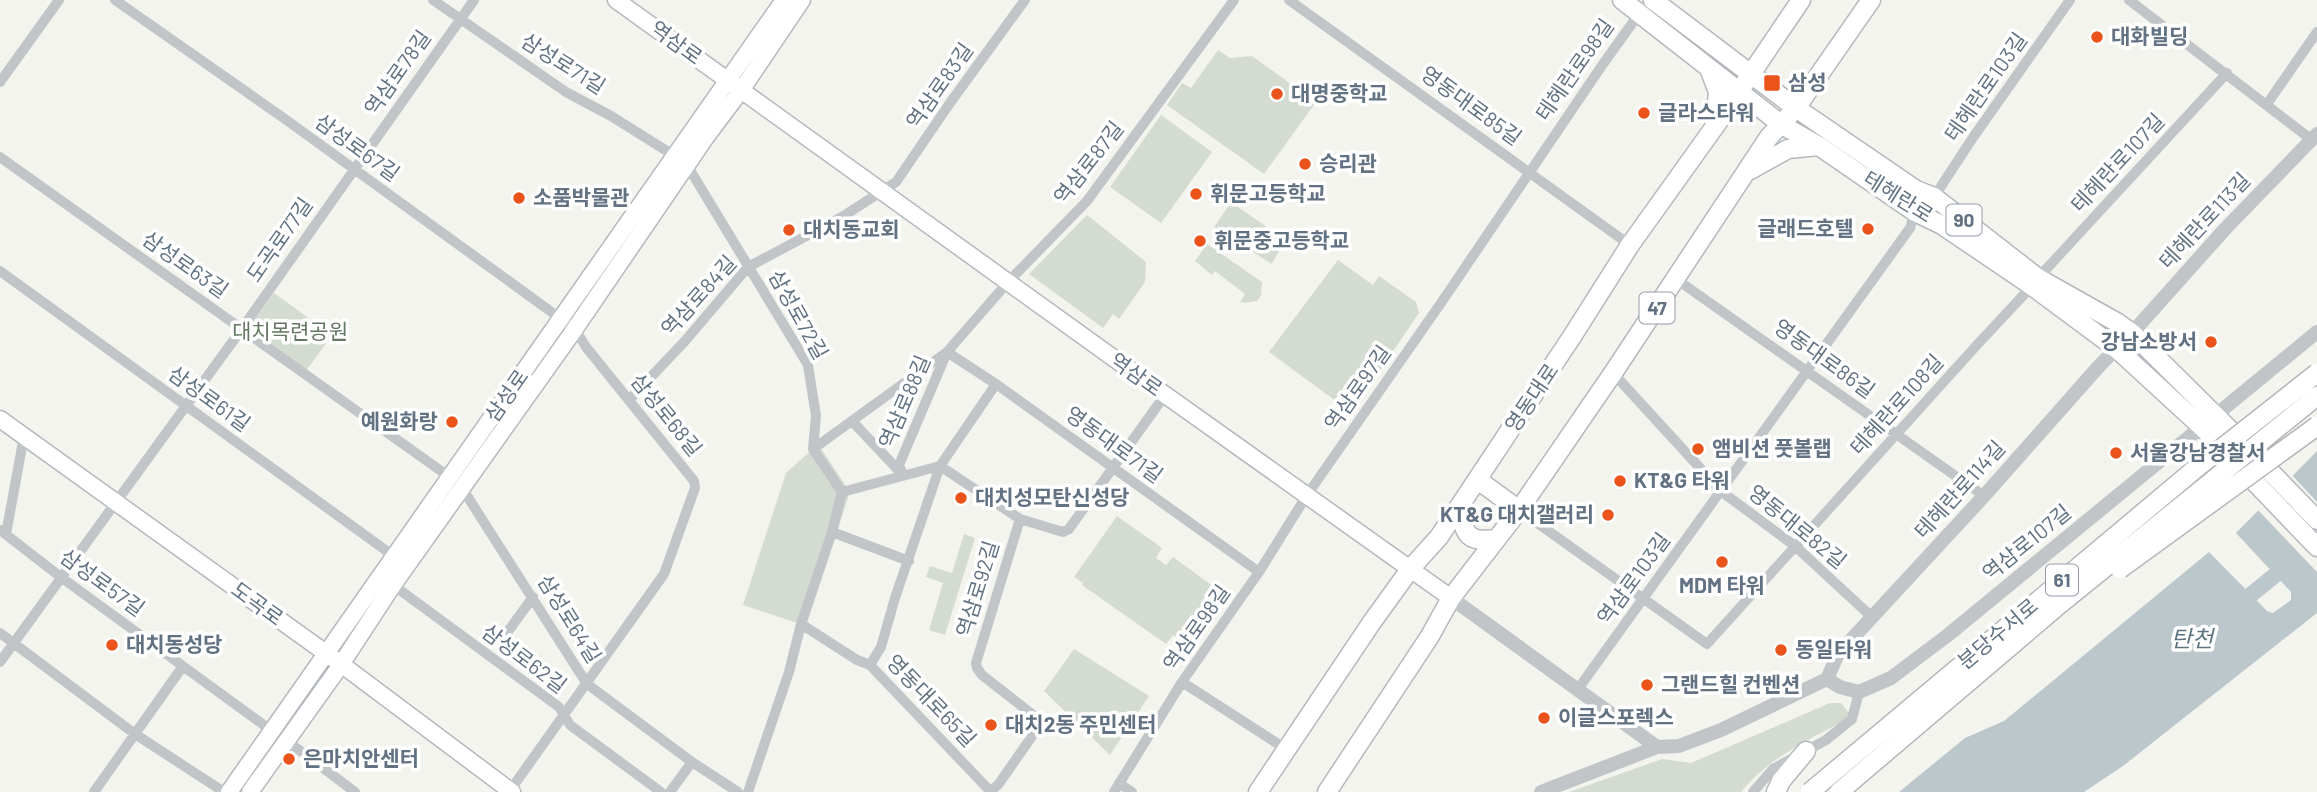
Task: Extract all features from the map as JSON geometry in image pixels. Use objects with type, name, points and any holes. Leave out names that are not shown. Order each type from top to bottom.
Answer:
[{"type":"main road","name":"역삼로","points":[[617,0],[1451,598]]},
{"type":"main road","name":"삼성로","points":[[681,161],[726,79],[784,0]]},
{"type":"main road","name":"삼성로","points":[[250,792],[341,664],[456,483],[681,161],[742,89],[802,0]]},
{"type":"main road","name":"테헤란로","points":[[1622,0],[1647,5],[1916,190],[1934,197],[2208,421]]},
{"type":"main road","name":"영동대로","points":[[1258,792],[1372,622],[1411,568],[1439,537],[1630,244],[1801,0]]},
{"type":"main road","name":"47","points":[[1330,791],[1430,636],[1451,598],[1519,510],[1769,137],[1796,108],[1871,0]]},
{"type":"main road","name":"테헤란로","points":[[1647,5],[1707,66],[1782,125],[1819,146],[1915,212],[1942,225],[2035,282],[2118,323],[2132,334],[2208,421]]},
{"type":"main road","points":[[1707,66],[1718,93],[1713,129]]},
{"type":"main road","points":[[1747,172],[1788,149],[1819,146]]},
{"type":"main road","name":"분당수서로","points":[[1810,792],[2194,470],[2317,373]]},
{"type":"main road","name":"분당수서로","points":[[1839,792],[2060,604],[2317,396]]},
{"type":"main road","points":[[2170,513],[2250,462],[2317,414]]},
{"type":"main road","name":"도곡로","points":[[0,419],[341,664],[510,792]]},
{"type":"main road","name":"90","points":[[2208,421],[2232,432],[2317,520]]},
{"type":"main road","name":"90","points":[[2208,421],[2217,443],[2317,547]]},
{"type":"main road","points":[[2060,604],[2104,581],[2317,426]]},
{"type":"main road","points":[[1478,480],[1519,510]]},
{"type":"main road","name":"삼성로","points":[[229,792],[395,557],[456,483]]},
{"type":"main road","points":[[1460,505],[1468,535],[1480,541],[1496,539]]},
{"type":"main road","points":[[1776,792],[1781,781],[1806,751]]},
{"type":"street","points":[[0,82],[59,0]]},
{"type":"street","name":"삼성로67길","points":[[115,0],[285,119],[568,324]]},
{"type":"street","name":"삼성로71길","points":[[433,0],[566,92],[611,116],[681,161]]},
{"type":"street","name":"역삼로78길","points":[[353,169],[474,0]]},
{"type":"street","name":"역삼로83길","points":[[883,191],[896,182],[1025,0]]},
{"type":"street","name":"역삼로87길","points":[[1008,282],[1087,201],[1234,0]]},
{"type":"street","name":"영동대로85길","points":[[1289,0],[1630,244]]},
{"type":"street","name":"테헤란로103길","points":[[1934,197],[2070,0]]},
{"type":"street","points":[[2129,0],[2314,137]]},
{"type":"street","name":"테헤란로98길","points":[[1441,303],[1529,171],[1647,5]]},
{"type":"street","points":[[2267,104],[2317,32]]},
{"type":"street","name":"테헤란로107길","points":[[2035,282],[2227,73]]},
{"type":"street","name":"테헤란로113길","points":[[2132,334],[2225,229],[2314,137]]},
{"type":"street","name":"삼성로63길","points":[[0,157],[456,483]]},
{"type":"street","name":"삼성로72길","points":[[681,161],[808,365],[816,416],[813,449]]},
{"type":"street","name":"도곡로77길","points":[[0,662],[241,330],[353,169]]},
{"type":"street","name":"역삼로84길","points":[[629,400],[685,341],[748,267],[842,217],[883,191]]},
{"type":"street","name":"역삼로103길","points":[[1578,689],[1910,228],[1915,212]]},
{"type":"street","name":"삼성로61길","points":[[0,271],[395,557]]},
{"type":"street","name":"영동대로86길","points":[[1676,279],[1984,496]]},
{"type":"street","name":"역삼로88길","points":[[813,449],[947,352],[1008,282]]},
{"type":"street","name":"테헤란로108길","points":[[1643,598],[1707,644],[2035,282]]},
{"type":"street","name":"역삼로97길","points":[[1307,495],[1441,303]]},
{"type":"street","name":"삼성로68길","points":[[568,324],[694,481],[695,488],[664,573],[587,684]]},
{"type":"street","name":"역삼로107길","points":[[1859,692],[1891,678],[1948,635],[2317,332]]},
{"type":"street","name":"테헤란로114길","points":[[1827,679],[1838,654],[1984,496],[2074,393],[2132,334]]},
{"type":"street","name":"역삼로88길","points":[[903,475],[899,465],[947,352]]},
{"type":"street","name":"영동대로71길","points":[[947,352],[1259,572]]},
{"type":"street","name":"영동대로82길","points":[[1613,373],[1722,492],[1795,546],[1873,618]]},
{"type":"street","points":[[870,665],[881,647],[940,466],[996,384]]},
{"type":"street","name":"역삼로92길","points":[[940,466],[1020,519],[1063,533],[1069,529],[1165,395]]},
{"type":"street","name":"역삼로88길","points":[[852,421],[903,475]]},
{"type":"street","points":[[3,532],[24,436]]},
{"type":"street","points":[[748,792],[789,672],[842,492],[813,449]]},
{"type":"street","points":[[842,492],[940,466]]},
{"type":"street","name":"삼성로64길","points":[[456,483],[533,597],[587,684],[692,762],[738,792]]},
{"type":"street","name":"역삼로98길","points":[[1117,788],[1182,682],[1259,572],[1307,495]]},
{"type":"street","points":[[1519,510],[1643,598]]},
{"type":"street","name":"역삼로92길","points":[[990,791],[998,785],[1042,722],[982,675],[976,663],[1020,519]]},
{"type":"street","name":"삼성로57길","points":[[3,532],[272,731]]},
{"type":"street","points":[[832,533],[908,561]]},
{"type":"street","name":"삼성로62길","points":[[393,585],[559,707],[570,725],[661,792]]},
{"type":"street","points":[[500,641],[533,597]]},
{"type":"street","name":"역삼로","points":[[1451,598],[1657,747]]},
{"type":"street","name":"영동대로65길","points":[[801,624],[857,660],[870,665],[990,791]]},
{"type":"street","points":[[0,633],[135,734],[224,792]]},
{"type":"street","points":[[94,792],[183,666]]},
{"type":"street","points":[[1541,792],[1657,747],[1679,746],[1721,730],[1827,679],[1840,687],[1859,692],[1852,719],[1826,740],[1773,769],[1753,792]]},
{"type":"street","points":[[1182,682],[1286,749]]},
{"type":"street","points":[[510,792],[587,684]]},
{"type":"street","points":[[1624,761],[1634,740],[1634,729]]},
{"type":"street","points":[[287,741],[355,792]]},
{"type":"street","points":[[670,792],[692,762]]},
{"type":"street","points":[[1117,788],[1132,792]]},
{"type":"green space","points":[[1218,50],[1230,58],[1252,56],[1316,102],[1264,174],[1167,105],[1182,83],[1191,88]]},
{"type":"green space","points":[[1161,115],[1212,152],[1161,223],[1110,187]]},
{"type":"green space","points":[[1231,202],[1285,240],[1272,264],[1214,227]]},
{"type":"green space","points":[[1087,215],[1146,262],[1145,282],[1119,319],[1113,314],[1103,328],[1029,274]]},
{"type":"green space","points":[[1207,244],[1262,282],[1261,296],[1257,301],[1240,302],[1245,294],[1215,271],[1212,275],[1195,261]]},
{"type":"green space","points":[[1338,260],[1373,285],[1379,276],[1416,302],[1419,313],[1357,404],[1345,396],[1340,404],[1269,352]]},
{"type":"green space","name":"대치목련공원","points":[[274,293],[332,335],[306,371],[248,328]]},
{"type":"green space","points":[[818,444],[850,492],[806,626],[743,605],[786,473]]},
{"type":"green space","points":[[1117,516],[1162,548],[1156,558],[1166,565],[1173,557],[1225,595],[1210,615],[1206,612],[1184,643],[1173,635],[1166,644],[1074,577]]},
{"type":"green space","points":[[964,534],[975,538],[945,635],[929,630],[943,583],[926,577],[930,566],[952,573]]},
{"type":"green space","points":[[1074,649],[1149,696],[1110,755],[1044,691]]},
{"type":"green space","points":[[1830,703],[1841,703],[1849,713],[1846,720],[1776,760],[1741,792],[1569,792],[1662,759],[1691,763]]},
{"type":"water","name":"탄천","points":[[2317,451],[2317,613],[2123,766],[2084,792],[1899,792],[1965,738],[2004,721],[2209,552],[2267,611],[2273,613],[2291,600],[2291,592],[2236,533]]},
{"type":"pier","points":[[2290,473],[2317,502],[2317,572],[2256,508]]},
{"type":"waterway","name":"탄천","points":[[2237,606],[2290,563]]},
{"type":"place","name":"대화빌딩","points":[[2097,37]]},
{"type":"place","name":"삼성","points":[[1772,83]]},
{"type":"place","name":"대명중학교","points":[[1277,94]]},
{"type":"place","name":"글라스타워","points":[[1644,113]]},
{"type":"place","name":"승리관","points":[[1305,164]]},
{"type":"place","name":"휘문고등학교","points":[[1196,194]]},
{"type":"place","name":"소품박물관","points":[[519,198]]},
{"type":"place","name":"글래드호텔","points":[[1868,229]]},
{"type":"place","name":"대치동교회","points":[[789,230]]},
{"type":"place","name":"휘문중고등학교","points":[[1200,241]]},
{"type":"place","name":"강남소방서","points":[[2211,342]]},
{"type":"place","name":"예원화랑","points":[[452,422]]},
{"type":"place","name":"앰비션 풋볼랩","points":[[1698,449]]},
{"type":"place","name":"서울강남경찰서","points":[[2116,453]]},
{"type":"place","name":"KT&G 타워","points":[[1620,481]]},
{"type":"place","name":"대치성모탄신성당","points":[[961,498]]},
{"type":"place","name":"KT&G 대치갤러리","points":[[1608,515]]},
{"type":"place","name":"MDM 타워","points":[[1722,562]]},
{"type":"place","name":"대치동성당","points":[[112,645]]},
{"type":"place","name":"동일타워","points":[[1781,650]]},
{"type":"place","name":"그랜드힐 컨벤션","points":[[1647,685]]},
{"type":"place","name":"이글스포렉스","points":[[1544,718]]},
{"type":"place","name":"대치2동 주민센터","points":[[991,725]]},
{"type":"place","name":"은마치안센터","points":[[289,759]]}]
